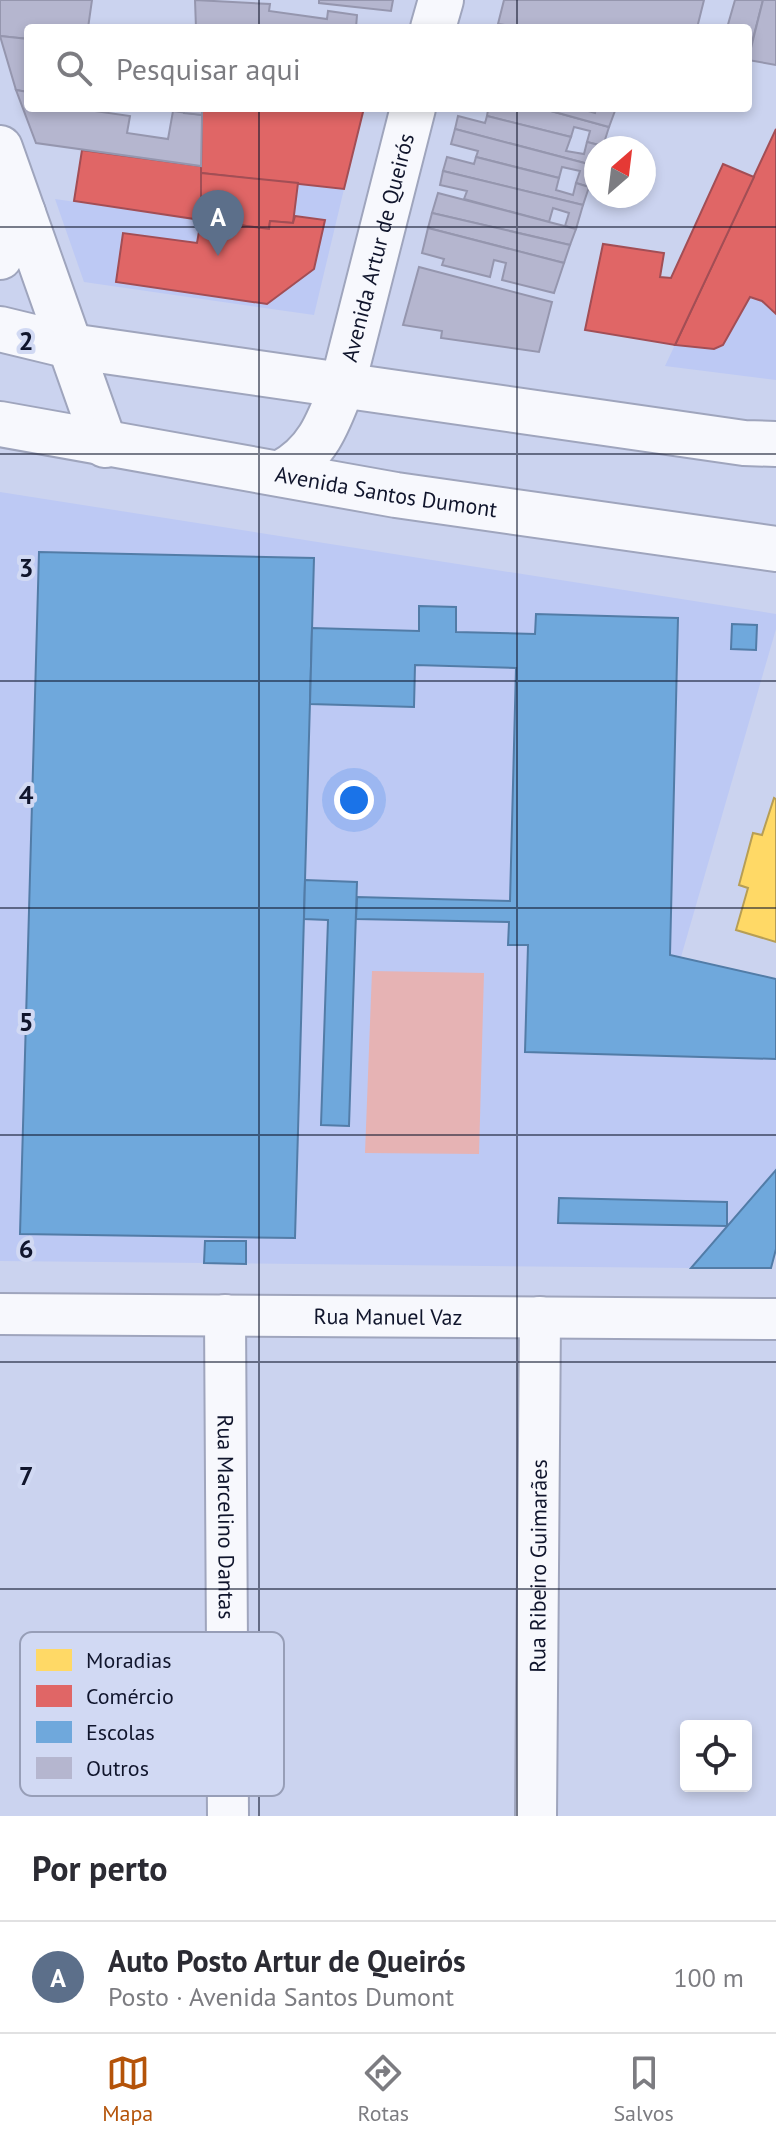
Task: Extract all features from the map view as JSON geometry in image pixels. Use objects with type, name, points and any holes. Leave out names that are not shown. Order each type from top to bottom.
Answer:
[{"type":"main road","points":[[434,24],[441,0]]},
{"type":"main road","name":"Avenida Artur de Queirós","points":[[281,473],[312,452],[325,431],[342,387],[412,112]]},
{"type":"main road","points":[[0,148],[105,445]]},
{"type":"main road","points":[[0,257],[23,213]]},
{"type":"main road","points":[[0,329],[70,346],[765,446]]},
{"type":"main road","name":"Avenida Santos Dumont","points":[[0,424],[396,495],[776,549]]},
{"type":"street","name":"Rua Manuel Vaz","points":[[0,1314],[776,1319]]},
{"type":"street","name":"Rua Marcelino Dantas","points":[[225,1315],[227,1632]]},
{"type":"street","name":"Rua Ribeiro Guimarães","points":[[536,1816],[540,1317]]},
{"type":"street","name":"Rua Marcelino Dantas","points":[[228,1796],[228,1816]]},
{"type":"shaded area","points":[[776,129],[776,380],[665,366],[754,177]]},
{"type":"shaded area","points":[[201,173],[344,189],[314,315],[84,282],[55,199],[200,220]]},
{"type":"shaded area","points":[[0,492],[776,614],[776,629],[681,957],[776,979],[776,1170],[691,1268],[0,1261]]},
{"type":"shaded area","points":[[372,971],[484,973],[479,1154],[365,1153]]},
{"type":"building: Moradias","points":[[774,798],[776,942],[736,930],[748,888],[739,885],[753,833],[762,835]]},
{"type":"building: Comércio","points":[[202,112],[363,112],[344,189],[201,173]]},
{"type":"building: Comércio","points":[[776,129],[776,314],[762,301],[750,297],[723,345],[714,349],[675,345]]},
{"type":"building: Comércio","points":[[82,150],[201,166],[201,220],[74,201]]},
{"type":"building: Comércio","points":[[723,164],[754,177],[675,345],[585,330],[603,244],[664,253],[660,277],[671,278]]},
{"type":"building: Comércio","points":[[201,173],[298,183],[293,223],[270,221],[269,229],[201,220]]},
{"type":"building: Comércio","points":[[295,216],[325,220],[314,269],[267,304],[116,282],[123,233],[197,243],[201,220],[269,229],[270,221],[293,223]]},
{"type":"building: Escolas","points":[[39,552],[314,558],[295,1238],[20,1234]]},
{"type":"building: Escolas","points":[[419,606],[456,607],[456,632],[535,634],[536,614],[678,618],[670,955],[776,979],[776,1059],[525,1052],[528,945],[508,945],[509,922],[356,919],[357,897],[510,901],[516,668],[415,665],[414,707],[310,704],[312,628],[419,631]]},
{"type":"building: Escolas","points":[[732,624],[757,625],[756,650],[731,649]]},
{"type":"building: Escolas","points":[[305,880],[357,882],[349,1126],[321,1125],[328,920],[304,919]]},
{"type":"building: Escolas","points":[[776,1170],[776,1249],[771,1268],[691,1268]]},
{"type":"building: Escolas","points":[[559,1198],[727,1202],[727,1226],[558,1223]]},
{"type":"building: Escolas","points":[[205,1241],[246,1241],[246,1264],[204,1263]]},
{"type":"building: Outros","points":[[0,0],[92,0],[89,24],[24,24],[24,39],[0,36]]},
{"type":"building: Outros","points":[[195,0],[270,4],[269,11],[327,19],[328,11],[357,15],[356,24],[196,24]]},
{"type":"building: Outros","points":[[319,0],[393,0],[391,11],[319,3]]},
{"type":"building: Outros","points":[[504,0],[704,0],[698,24],[498,24]]},
{"type":"building: Outros","points":[[735,0],[763,0],[752,43],[752,24],[728,24]]},
{"type":"building: Outros","points":[[763,0],[776,0],[776,65],[752,61],[752,44]]},
{"type":"building: Outros","points":[[0,36],[24,39],[24,91],[16,90]]},
{"type":"building: Outros","points":[[16,90],[24,91],[24,111]]},
{"type":"building: Outros","points":[[24,112],[102,112],[130,116],[127,133],[168,139],[173,112],[202,115],[201,166],[36,143]]},
{"type":"building: Outros","points":[[488,112],[555,112],[609,127],[606,136],[589,136],[590,131],[574,127],[571,137],[487,116]]},
{"type":"building: Outros","points":[[555,112],[615,112],[609,127]]},
{"type":"building: Outros","points":[[458,116],[485,123],[487,116],[571,137],[566,151],[584,154],[584,163],[455,129]]},
{"type":"building: Outros","points":[[455,129],[584,163],[584,185],[576,183],[580,171],[562,167],[559,178],[476,157],[478,151],[451,144]]},
{"type":"building: Outros","points":[[447,157],[474,164],[476,157],[559,178],[556,190],[573,195],[576,183],[584,185],[584,202],[583,205],[443,171]]},
{"type":"building: Outros","points":[[443,171],[583,205],[576,229],[565,226],[569,213],[553,208],[549,222],[464,199],[467,191],[440,185]]},
{"type":"building: Outros","points":[[438,193],[576,229],[570,245],[432,213]]},
{"type":"building: Outros","points":[[432,213],[570,245],[564,263],[428,228]]},
{"type":"building: Outros","points":[[428,228],[564,263],[554,293],[502,280],[506,263],[494,260],[490,277],[442,265],[444,259],[422,253]]},
{"type":"building: Outros","points":[[419,267],[552,302],[539,352],[441,338],[442,331],[403,325]]},
{"type":"place","name":"Auto Posto Artur de Queirós","points":[[218,256]]}]
